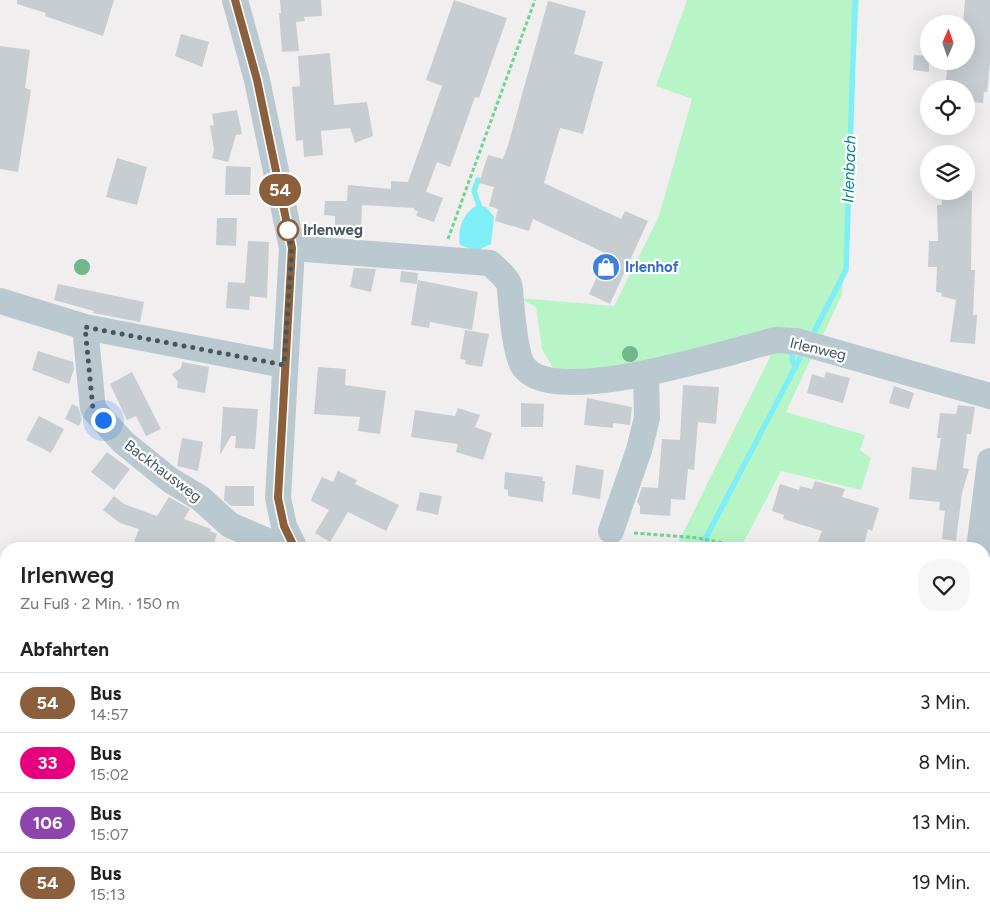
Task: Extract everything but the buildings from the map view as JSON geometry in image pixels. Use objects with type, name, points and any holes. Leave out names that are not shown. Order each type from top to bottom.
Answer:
[{"type":"street","points":[[235,0],[257,80],[292,248],[278,498],[284,526],[292,542]]},
{"type":"street","name":"Irlenweg","points":[[292,248],[490,263],[509,283],[513,324],[522,366],[534,377],[556,382],[622,379],[646,375],[776,340],[796,341],[990,396]]},
{"type":"street","points":[[0,301],[85,327],[284,365]]},
{"type":"street","name":"Backhausweg","points":[[85,327],[93,409],[123,442],[170,480],[200,498],[230,525],[270,542]]},
{"type":"street","points":[[611,531],[639,450],[647,418],[646,375]]},
{"type":"street","points":[[980,542],[990,461]]},
{"type":"path","points":[[441,258],[535,0]]},
{"type":"path","points":[[611,531],[698,538],[722,542]]},
{"type":"green space","points":[[687,0],[859,0],[842,294],[821,340],[635,370],[556,373],[542,349],[536,307],[519,298],[614,306],[659,216],[692,99],[656,86]]},
{"type":"green space","points":[[774,349],[813,354],[786,412],[865,435],[860,450],[871,458],[861,490],[781,471],[744,542],[678,542]]},
{"type":"water","points":[[478,205],[486,207],[494,217],[491,244],[476,251],[460,245],[459,233],[462,222],[468,212]]},
{"type":"waterway","name":"Irlenbach","points":[[815,330],[846,270],[855,0]]},
{"type":"waterway","points":[[478,180],[474,191],[479,205]]},
{"type":"waterway","points":[[787,351],[793,353],[792,361],[796,367]]},
{"type":"waterway","name":"Irlenbach","points":[[704,542],[800,358]]},
{"type":"bus line","name":"54","points":[[235,0],[257,80],[292,248],[278,498],[284,526],[292,542]]},
{"type":"place","name":"Irlenweg","points":[[288,230]]},
{"type":"place","name":"Irlenhof","points":[[606,267]]},
{"type":"route","points":[[103,420],[93,409],[85,327],[284,365],[292,248],[288,230]]}]
